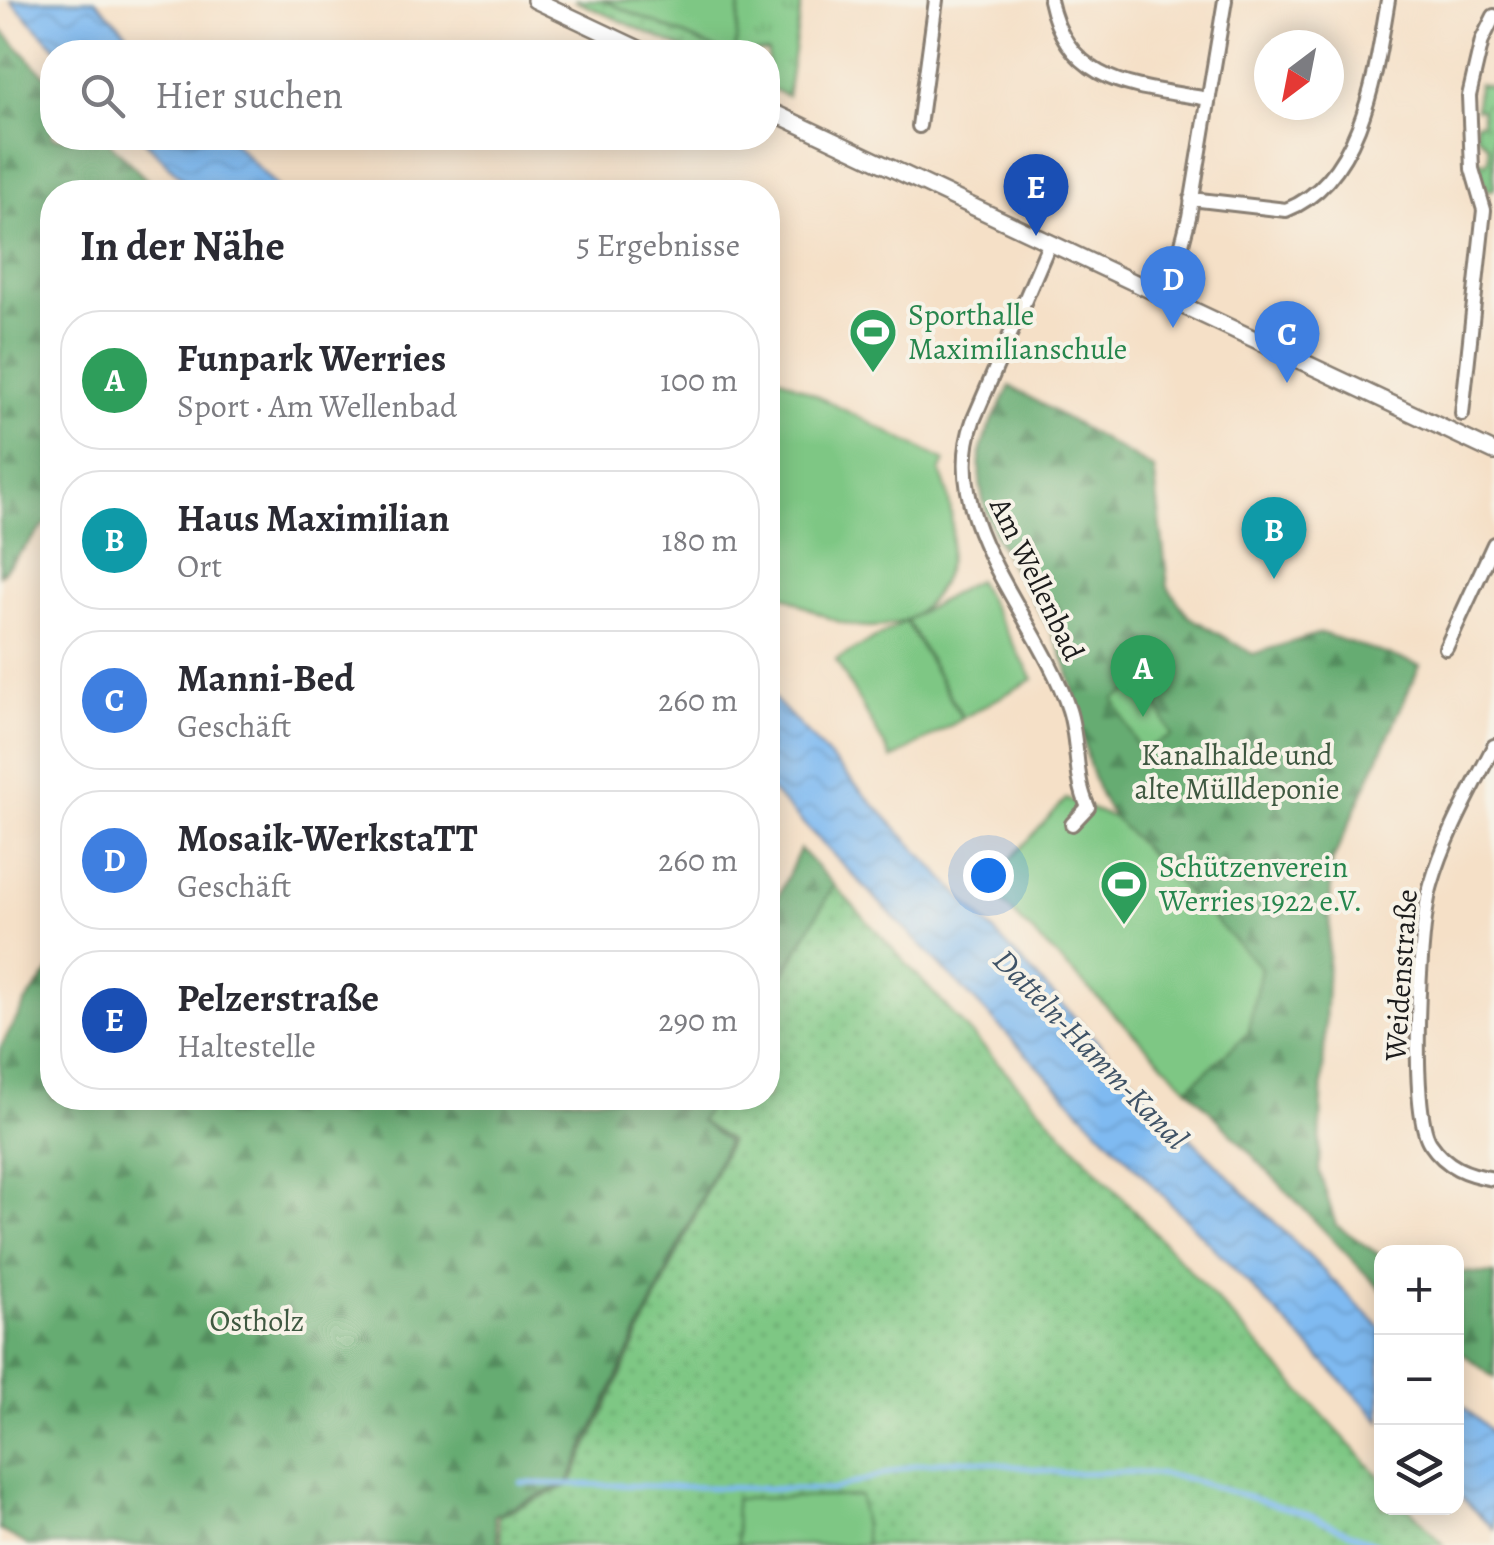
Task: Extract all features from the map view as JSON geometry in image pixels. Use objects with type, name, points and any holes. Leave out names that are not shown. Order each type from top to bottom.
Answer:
[{"type":"street","points":[[535,0],[619,40]]},
{"type":"street","points":[[920,126],[936,0]]},
{"type":"street","points":[[1050,0],[1063,41],[1094,70],[1114,82],[1208,100]]},
{"type":"street","points":[[1168,298],[1192,199],[1224,0]]},
{"type":"street","points":[[1192,199],[1273,211],[1286,210],[1309,198],[1344,154],[1363,112],[1388,0]]},
{"type":"street","points":[[1462,414],[1489,205],[1472,169],[1469,96],[1482,40],[1494,16]]},
{"type":"street","points":[[780,116],[1494,452]]},
{"type":"street","name":"Am Wellenbad","points":[[1050,242],[974,421],[966,446],[965,474],[972,516],[1040,638],[1070,714],[1088,807],[1072,824]]},
{"type":"street","points":[[1446,648],[1494,544]]},
{"type":"street","name":"Weidenstraße","points":[[1494,746],[1454,826],[1429,889],[1418,1102],[1430,1143],[1450,1165],[1470,1176],[1494,1180]]},
{"type":"green space","points":[[574,0],[603,0],[695,40],[663,40]]},
{"type":"green space","points":[[603,0],[740,0],[736,40],[695,40]]},
{"type":"green space","points":[[740,0],[802,0],[787,96],[780,93],[780,40],[736,40]]},
{"type":"green space","points":[[0,28],[40,70],[40,150],[117,150],[147,180],[40,180],[40,530],[0,575]]},
{"type":"green space","points":[[1478,84],[1493,87],[1494,189],[1487,191],[1477,159],[1485,163],[1489,159],[1488,145],[1476,134],[1476,123],[1482,122],[1482,109],[1476,109]]},
{"type":"green space","points":[[780,377],[945,461],[940,472],[952,521],[945,572],[935,594],[918,612],[897,623],[869,627],[842,623],[780,593]]},
{"type":"green space","name":"Kanalhalde und alte Mülldeponie","points":[[1010,386],[1154,469],[1168,587],[1188,616],[1253,654],[1321,633],[1420,665],[1332,862],[1319,1170],[1336,1225],[1374,1251],[1374,1283],[1188,1088],[1247,1034],[1261,968],[1114,818],[1103,800],[1088,759],[1061,652],[1007,559],[986,511],[980,485],[980,457],[988,430]]},
{"type":"green space","points":[[977,580],[1033,679],[963,718],[907,620]]},
{"type":"green space","points":[[906,621],[962,719],[892,759],[836,660]]},
{"type":"green space","points":[[1146,683],[1172,736],[1140,751],[1114,699]]},
{"type":"green space","name":"Schützenverein Werries 1922 e.V.","points":[[1066,799],[1114,818],[1261,968],[1247,1034],[1188,1088],[986,886]]},
{"type":"green space","points":[[800,849],[834,885],[780,981],[780,893]]},
{"type":"green space","points":[[834,885],[1374,1470],[1374,1515],[1416,1515],[1444,1545],[502,1545],[498,1516],[570,1485],[730,1141],[700,1121],[707,1110],[780,1110],[780,981]]},
{"type":"green space","name":"Ostholz","points":[[40,984],[40,1110],[707,1110],[700,1121],[727,1142],[568,1483],[494,1515],[499,1545],[28,1545],[0,1530],[0,1048]]},
{"type":"green space","points":[[1464,1272],[1494,1274],[1494,1378],[1464,1354]]},
{"type":"green space","points":[[860,1496],[866,1545],[738,1545],[735,1499]]},
{"type":"water","points":[[10,0],[95,0],[134,40],[48,40]]},
{"type":"water","points":[[154,150],[241,150],[270,180],[183,180]]},
{"type":"water","name":"Datteln-Hamm-Kanal","points":[[780,705],[1158,1106],[1374,1321],[1374,1414],[780,799]]},
{"type":"water","points":[[1464,1407],[1494,1434],[1494,1529],[1464,1500]]},
{"type":"waterway","points":[[521,1483],[832,1490],[915,1465],[966,1459],[1063,1473],[1138,1472],[1181,1477],[1309,1515],[1378,1545]]},
{"type":"place","name":"Pelzerstraße","points":[[1036,236]]},
{"type":"place","name":"Mosaik-WerkstaTT","points":[[1173,328]]},
{"type":"place","name":"Sporthalle Maximilianschule","points":[[873,374]]},
{"type":"place","name":"Manni-Bed","points":[[1287,383]]},
{"type":"place","name":"Haus Maximilian","points":[[1274,579]]},
{"type":"place","name":"Funpark Werries","points":[[1143,717]]},
{"type":"place","name":"Schützenverein Werries 1922 e.V.","points":[[1124,926]]}]
